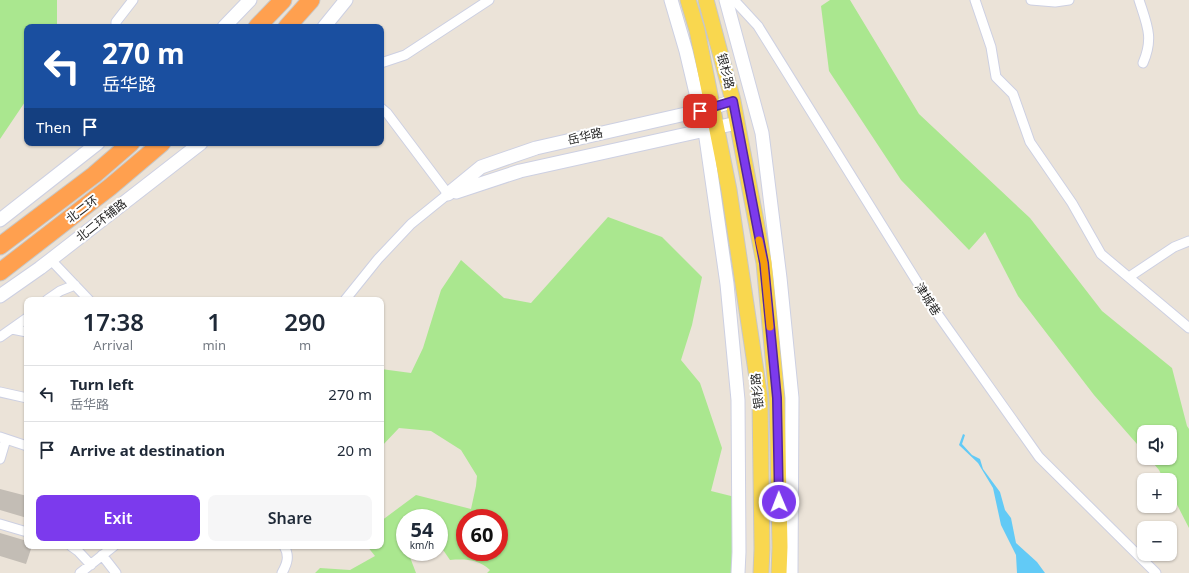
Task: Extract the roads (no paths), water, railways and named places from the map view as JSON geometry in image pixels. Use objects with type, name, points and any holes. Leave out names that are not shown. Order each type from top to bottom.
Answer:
[{"type":"highway","points":[[260,24],[283,0]]},
{"type":"highway","points":[[290,24],[311,0]]},
{"type":"highway","points":[[94,175],[117,146]]},
{"type":"highway","name":"北二环","points":[[0,246],[94,175],[128,146]]},
{"type":"highway","name":"北二环","points":[[0,272],[110,187],[158,146]]},
{"type":"main road","name":"银杉路","points":[[688,0],[697,30],[706,109],[729,190],[760,398],[761,573]]},
{"type":"main road","name":"银杉路","points":[[706,0],[733,101],[764,263],[777,398],[780,539],[779,573]]},
{"type":"street","points":[[116,24],[133,0]]},
{"type":"street","points":[[227,24],[250,0]]},
{"type":"street","points":[[326,24],[346,0]]},
{"type":"street","points":[[384,62],[405,56],[489,0]]},
{"type":"street","name":"银杉路","points":[[670,0],[706,109]]},
{"type":"street","name":"银杉路","points":[[726,0],[762,133],[780,278],[792,398],[791,573]]},
{"type":"street","name":"津城巷","points":[[734,0],[758,26],[934,309],[1039,457],[1156,573]]},
{"type":"street","points":[[975,0],[991,47],[996,77],[1013,94],[1030,142],[1072,203],[1101,254],[1189,328]]},
{"type":"street","points":[[1031,0],[1055,2],[1069,0]]},
{"type":"street","points":[[1139,0],[1149,31],[1150,44],[1143,63]]},
{"type":"street","name":"岳华路","points":[[347,297],[378,259],[411,224],[481,167],[508,156],[536,148],[706,109],[733,101]]},
{"type":"street","points":[[384,110],[448,194]]},
{"type":"street","name":"岳华路","points":[[448,194],[520,171],[711,130],[737,123]]},
{"type":"street","name":"银杉路","points":[[711,130],[738,400],[738,573]]},
{"type":"street","points":[[0,220],[94,146]]},
{"type":"street","name":"北二环辅路","points":[[0,296],[197,146]]},
{"type":"street","points":[[1129,277],[1174,248],[1189,241]]},
{"type":"street","points":[[50,259],[87,297]]},
{"type":"street","points":[[51,297],[75,284]]},
{"type":"street","points":[[0,337],[24,320]]},
{"type":"street","points":[[12,329],[24,331]]},
{"type":"street","points":[[0,392],[24,397]]},
{"type":"street","points":[[0,459],[3,438],[24,445]]},
{"type":"street","points":[[0,524],[24,531]]},
{"type":"street","points":[[76,549],[91,565]]},
{"type":"street","points":[[80,573],[110,549]]},
{"type":"street","points":[[282,573],[286,565],[288,554],[286,549]]},
{"type":"street","points":[[102,555],[116,573]]},
{"type":"water","points":[[963,434],[965,435],[962,444],[972,455],[980,459],[983,469],[1000,492],[1005,510],[1011,518],[1016,543],[1037,562],[1045,573],[1017,573],[1016,555],[1001,525],[993,488],[978,463],[959,445]]}]
